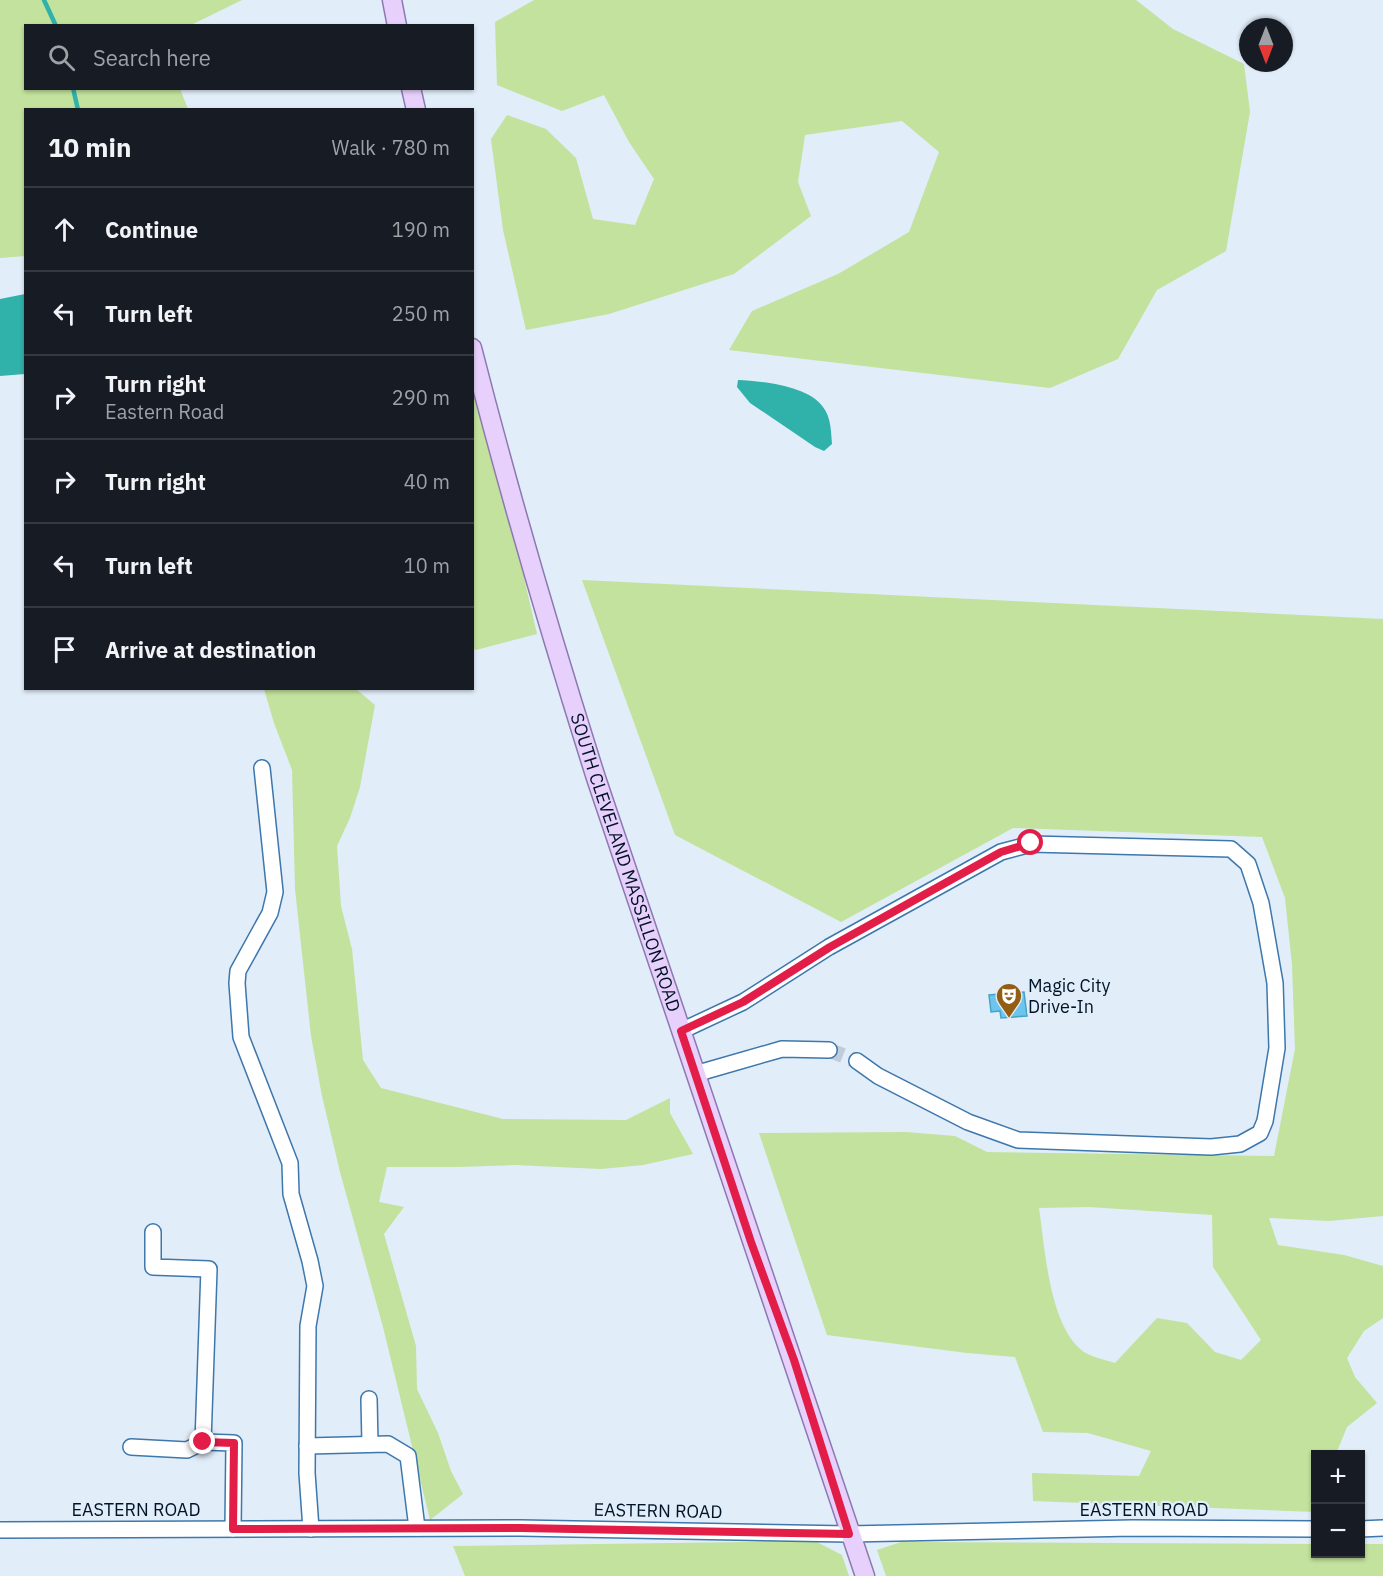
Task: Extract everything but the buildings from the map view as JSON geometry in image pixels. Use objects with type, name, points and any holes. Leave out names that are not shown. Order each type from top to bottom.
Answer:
[{"type":"main road","points":[[392,0],[397,24]]},
{"type":"main road","points":[[411,90],[416,108]]},
{"type":"main road","name":"SOUTH CLEVELAND MASSILLON ROAD","points":[[474,356],[513,502],[561,666],[748,1234],[794,1360],[849,1534],[865,1576]]},
{"type":"street","points":[[262,768],[274,892],[270,913],[238,971],[237,983],[241,1037],[290,1163],[291,1194],[315,1286],[308,1326],[307,1473],[311,1528]]},
{"type":"street","points":[[681,1031],[743,1002],[830,947],[1001,852],[1031,843],[1231,849],[1248,864],[1261,903],[1275,983],[1277,1048],[1265,1121],[1260,1133],[1240,1144],[1211,1147],[1018,1140],[968,1122],[878,1076],[857,1061]]},
{"type":"street","points":[[695,1074],[782,1049],[830,1050]]},
{"type":"street","points":[[153,1233],[153,1267],[209,1269],[203,1442]]},
{"type":"street","points":[[369,1399],[370,1444]]},
{"type":"street","points":[[131,1447],[187,1450],[203,1442],[234,1443],[233,1529]]},
{"type":"street","points":[[307,1446],[388,1444],[408,1456],[417,1528]]},
{"type":"street","name":"EASTERN ROAD","points":[[0,1530],[532,1528],[849,1534],[1132,1528],[1311,1529]]},
{"type":"street","points":[[1365,1529],[1383,1528]]},
{"type":"shaded area","points":[[0,0],[242,0],[193,24],[24,24],[24,90],[180,90],[188,108],[24,108],[24,256],[0,258]]},
{"type":"shaded area","points":[[534,0],[1136,0],[1173,29],[1239,62],[1239,72],[1245,72],[1250,112],[1226,251],[1157,290],[1118,359],[1050,388],[729,350],[752,311],[838,274],[909,232],[939,152],[902,121],[805,135],[798,182],[811,216],[734,274],[609,314],[526,330],[503,230],[491,139],[507,115],[546,129],[576,158],[593,219],[635,225],[654,179],[629,142],[604,95],[562,111],[497,85],[495,22]]},
{"type":"shaded area","points":[[24,294],[24,374],[0,376],[0,299]]},
{"type":"shaded area","points":[[474,355],[536,578],[524,578],[537,634],[476,650],[474,648]]},
{"type":"shaded area","points":[[738,380],[796,389],[816,400],[828,415],[832,444],[824,451],[815,447],[750,403],[737,387]]},
{"type":"shaded area","points":[[582,580],[1383,619],[1383,1216],[1329,1221],[1269,1218],[1278,1245],[1344,1255],[1383,1266],[1383,1318],[1364,1331],[1347,1358],[1355,1377],[1377,1403],[1347,1427],[1338,1450],[1311,1450],[1311,1512],[1033,1501],[1032,1473],[1139,1476],[1151,1451],[1088,1433],[1043,1432],[1015,1357],[827,1335],[759,1133],[906,1132],[955,1136],[987,1152],[1274,1156],[1295,1049],[1292,965],[1285,898],[1262,837],[1013,828],[841,922],[675,835]],"holes":[[[1089,1207],[1212,1215],[1213,1267],[1261,1340],[1241,1360],[1215,1352],[1187,1323],[1157,1318],[1115,1363],[1087,1354],[1072,1340],[1056,1306],[1047,1265],[1039,1208]]]},
{"type":"shaded area","points":[[264,690],[357,690],[375,705],[360,787],[350,818],[337,846],[341,906],[352,949],[363,1060],[381,1088],[503,1119],[626,1120],[670,1098],[670,1113],[693,1154],[643,1165],[601,1169],[515,1165],[387,1167],[379,1202],[404,1207],[384,1234],[416,1346],[417,1389],[463,1494],[430,1520],[383,1327],[340,1172],[322,1096],[311,1036],[295,889],[292,770]]},
{"type":"shaded area","points":[[815,1541],[842,1555],[849,1576],[465,1576],[453,1546]]},
{"type":"shaded area","points":[[901,1542],[1311,1544],[1311,1558],[1365,1558],[1365,1544],[1383,1544],[1383,1576],[886,1576],[877,1550]]},
{"type":"waterway","points":[[44,0],[55,24]]},
{"type":"waterway","points":[[73,90],[78,108]]},
{"type":"tunnel","points":[[829,1050],[857,1061]]},
{"type":"place","name":"Magic City Drive-In","points":[[1009,1019]]},
{"type":"route","points":[[203,1442],[234,1443],[233,1529],[520,1528],[849,1534],[794,1360],[751,1242],[681,1031],[743,1002],[830,947],[906,903],[1001,852],[1031,843]]}]
